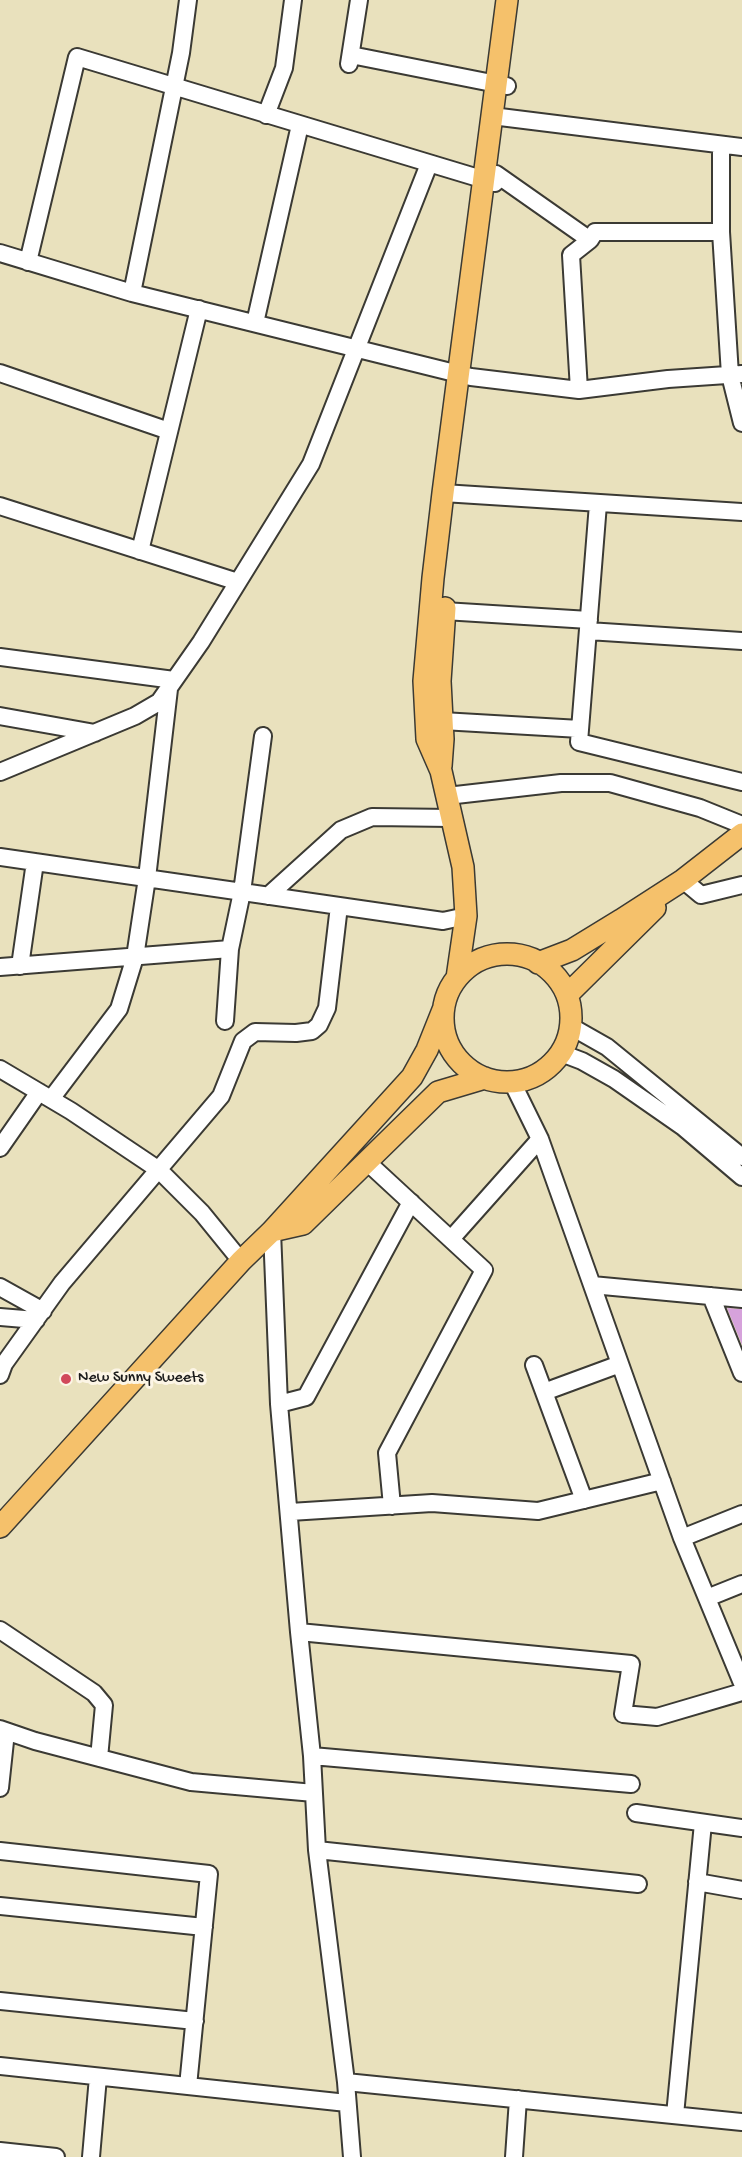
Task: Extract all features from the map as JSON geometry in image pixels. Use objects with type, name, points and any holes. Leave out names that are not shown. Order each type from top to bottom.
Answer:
[{"type":"main road","points":[[502,85],[507,0]]},
{"type":"main road","points":[[457,978],[466,916],[463,867],[441,771],[427,739],[424,681],[433,578],[450,493],[502,85],[518,0]]},
{"type":"main road","points":[[441,771],[440,681],[450,493]]},
{"type":"main road","points":[[538,963],[572,950],[683,880],[742,834]]},
{"type":"main road","points":[[567,995],[683,880]]},
{"type":"main road","points":[[466,916],[481,960]]},
{"type":"main road","points":[[2,1522],[412,1077],[427,1050],[448,993],[457,978],[472,964],[500,955],[520,956],[538,963],[555,977],[567,995],[570,1026],[561,1053],[548,1067],[531,1077],[512,1082],[485,1078],[466,1068],[452,1051],[444,1031],[443,1010]]},
{"type":"main road","points":[[272,1231],[303,1224],[438,1092],[485,1078]]},
{"type":"street","points":[[132,293],[181,53],[188,0]]},
{"type":"street","points":[[266,115],[284,68],[293,0]]},
{"type":"street","points":[[359,0],[350,60],[502,85]]},
{"type":"street","points":[[28,262],[77,57],[429,164],[491,179],[590,240]]},
{"type":"street","points":[[498,116],[742,147]]},
{"type":"street","points":[[255,323],[300,125]]},
{"type":"street","points":[[721,145],[721,232],[742,423]]},
{"type":"street","points":[[0,772],[135,716],[159,702],[172,684],[201,642],[311,464],[429,164]]},
{"type":"street","points":[[579,390],[571,255],[590,240],[595,232],[721,232]]},
{"type":"street","points":[[0,255],[132,293],[465,375],[579,390],[668,379],[736,374]]},
{"type":"street","points":[[140,550],[199,309]]},
{"type":"street","points":[[0,373],[169,431]]},
{"type":"street","points":[[450,493],[742,512]]},
{"type":"street","points":[[598,504],[579,742],[742,782]]},
{"type":"street","points":[[0,506],[238,582]]},
{"type":"street","points":[[444,611],[742,641]]},
{"type":"street","points":[[0,657],[172,684]]},
{"type":"street","points":[[0,1148],[119,1009],[135,957],[172,684]]},
{"type":"street","points":[[0,716],[95,733]]},
{"type":"street","points":[[442,721],[580,729]]},
{"type":"street","points":[[225,1021],[230,949],[242,892],[263,736]]},
{"type":"street","points":[[447,796],[561,783],[610,783],[700,808],[742,825]]},
{"type":"street","points":[[268,896],[341,830],[372,817],[452,818]]},
{"type":"street","points":[[0,857],[443,921],[466,916]]},
{"type":"street","points":[[20,966],[34,862]]},
{"type":"street","points":[[683,880],[701,895],[742,885]]},
{"type":"street","points":[[0,1375],[4,1364],[62,1283],[221,1096],[243,1041],[255,1032],[296,1033],[312,1031],[319,1025],[327,1008],[339,906]]},
{"type":"street","points":[[0,967],[230,949]]},
{"type":"street","points":[[570,1026],[607,1047],[742,1157]]},
{"type":"street","points":[[561,1053],[582,1061],[614,1079],[682,1128],[742,1177]]},
{"type":"street","points":[[0,1069],[159,1170],[202,1213],[241,1261]]},
{"type":"street","points":[[512,1082],[540,1139],[682,1538],[742,1683]]},
{"type":"street","points":[[451,1239],[540,1139]]},
{"type":"street","points":[[366,1161],[484,1270],[387,1453],[392,1506]]},
{"type":"street","points":[[279,1404],[306,1397],[411,1202]]},
{"type":"street","points":[[272,1231],[279,1404],[312,1756],[317,1850],[346,2082],[352,2157]]},
{"type":"street","points":[[592,1285],[742,1299]]},
{"type":"street","points":[[0,1287],[39,1315]]},
{"type":"street","points":[[711,1296],[742,1372]]},
{"type":"street","points":[[0,1317],[39,1315]]},
{"type":"street","points":[[544,1392],[620,1364]]},
{"type":"street","points":[[534,1365],[584,1500]]},
{"type":"street","points":[[290,1512],[432,1503],[538,1511],[662,1481]]},
{"type":"street","points":[[682,1538],[742,1514]]},
{"type":"street","points":[[707,1598],[742,1584]]},
{"type":"street","points":[[0,1630],[94,1693],[104,1705],[99,1758]]},
{"type":"street","points":[[299,1632],[631,1664],[623,1714],[657,1717],[742,1692]]},
{"type":"street","points":[[0,1788],[3,1730],[35,1741],[190,1782],[314,1793]]},
{"type":"street","points":[[312,1756],[631,1784]]},
{"type":"street","points":[[636,1813],[742,1828]]},
{"type":"street","points":[[675,2115],[703,1823]]},
{"type":"street","points":[[317,1850],[638,1884]]},
{"type":"street","points":[[0,1851],[209,1874],[188,2086]]},
{"type":"street","points":[[697,1882],[742,1890]]},
{"type":"street","points":[[0,1906],[204,1927]]},
{"type":"street","points":[[0,2001],[195,2021]]},
{"type":"street","points":[[0,2066],[347,2103]]},
{"type":"street","points":[[91,2157],[98,2077]]},
{"type":"street","points":[[346,2082],[742,2122]]},
{"type":"street","points":[[514,2157],[518,2099]]},
{"type":"street","points":[[0,2151],[56,2157]]},
{"type":"building","points":[[727,1308],[742,1309],[742,1345]]},
{"type":"place","name":"New Sunny Sweets","points":[[66,1379]]}]
